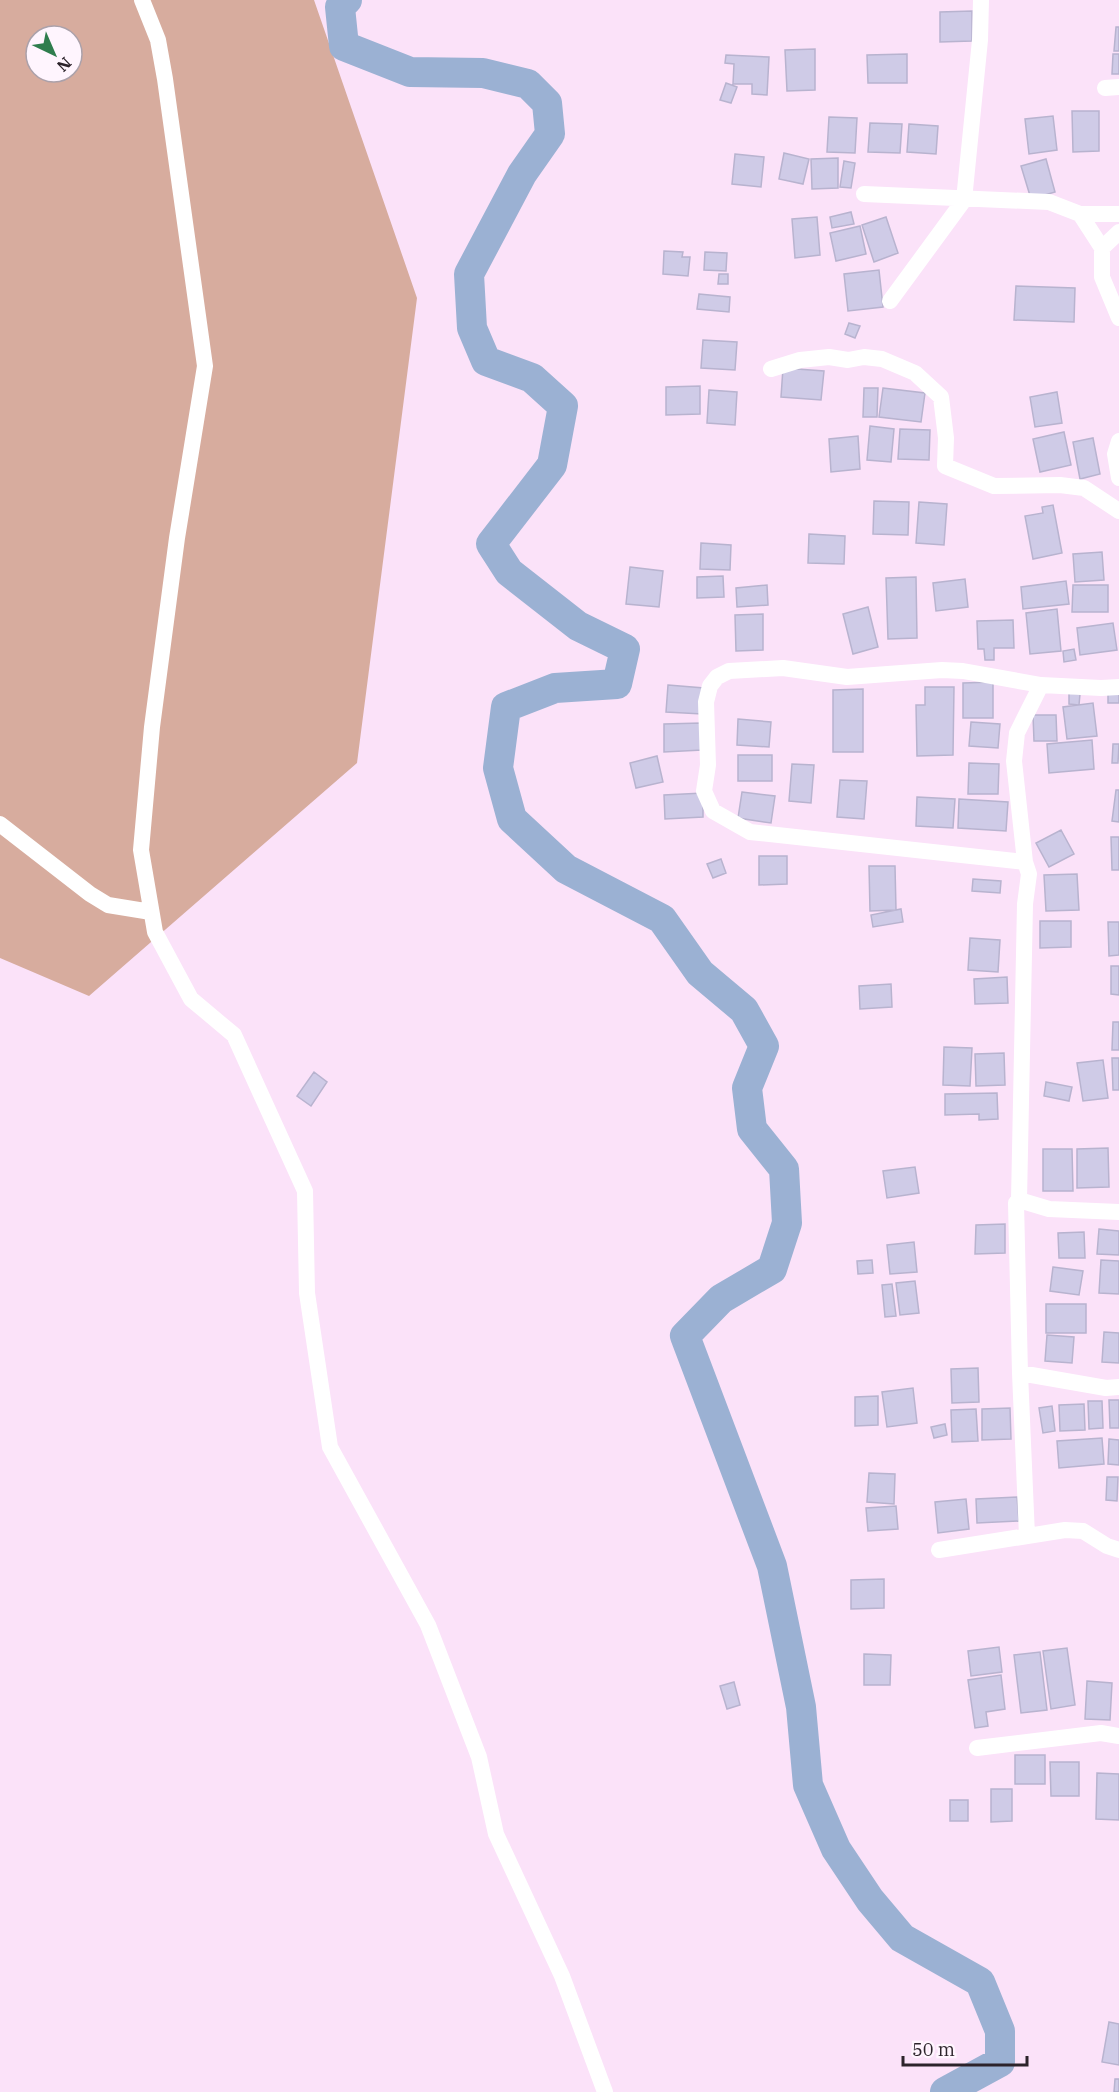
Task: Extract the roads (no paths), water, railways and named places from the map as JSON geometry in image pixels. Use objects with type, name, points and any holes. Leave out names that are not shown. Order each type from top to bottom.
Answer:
[{"type":"street","points":[[142,0],[158,40],[165,80],[205,366],[177,538],[152,727],[141,850],[155,932],[191,999],[234,1035],[305,1191],[307,1293],[330,1447],[428,1625],[479,1757],[496,1834],[562,1976],[604,2092]]},
{"type":"street","points":[[890,301],[964,200],[980,40],[981,0]]},
{"type":"street","points":[[864,194],[1049,202],[1080,214],[1119,214]]},
{"type":"street","points":[[1080,214],[1102,248],[1102,277],[1119,318]]},
{"type":"street","points":[[1102,248],[1119,232]]},
{"type":"street","points":[[771,369],[800,360],[829,357],[848,360],[864,357],[882,359],[915,373],[940,397],[946,438],[945,466],[994,486],[1060,485],[1084,488],[1119,511]]},
{"type":"street","points":[[1119,441],[1115,454],[1119,478]]},
{"type":"street","points":[[1025,861],[750,832],[713,811],[704,791],[708,765],[706,702],[710,686],[717,677],[729,671],[783,668],[847,677],[942,670],[963,671],[1041,685],[1119,687]]},
{"type":"street","points":[[1027,1536],[1016,1203],[1019,1200],[1025,904],[1029,874],[1025,861],[1014,761],[1017,733],[1041,685]]},
{"type":"street","points":[[0,824],[90,894],[108,905],[152,912]]},
{"type":"street","points":[[1019,1200],[1049,1209],[1119,1212]]},
{"type":"street","points":[[1020,1373],[1106,1388],[1119,1387]]},
{"type":"street","points":[[939,1550],[1065,1530],[1083,1531],[1107,1546],[1119,1550]]},
{"type":"street","points":[[977,1748],[1101,1733],[1119,1736]]},
{"type":"waterway","points":[[347,0],[340,7],[344,46],[410,72],[483,73],[528,84],[547,103],[550,134],[522,174],[469,274],[472,328],[486,361],[532,378],[563,406],[552,465],[491,544],[509,572],[578,626],[625,649],[617,684],[555,688],[506,707],[498,768],[512,819],[566,869],[662,919],[700,973],[744,1010],[764,1046],[747,1088],[752,1129],[784,1169],[787,1223],[772,1269],[721,1299],[685,1336],[772,1566],[801,1707],[808,1785],[836,1849],[870,1900],[902,1938],[980,1982],[1000,2031],[1000,2062],[945,2092]]}]
